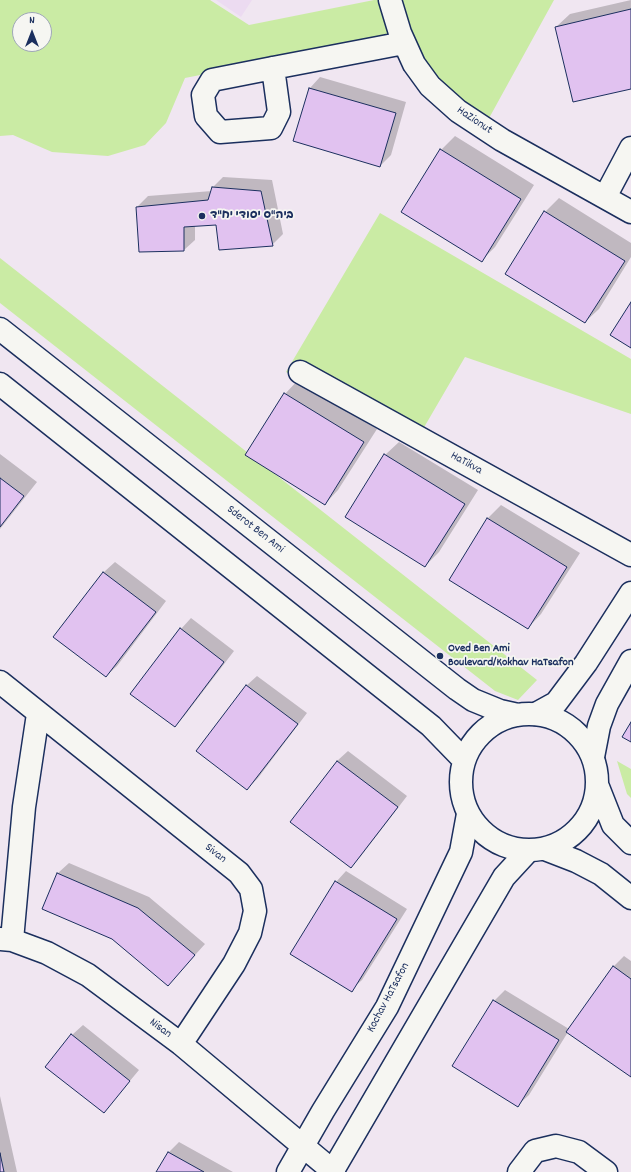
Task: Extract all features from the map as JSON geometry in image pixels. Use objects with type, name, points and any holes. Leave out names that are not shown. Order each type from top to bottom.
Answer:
[{"type":"street","name":"HaZionut","points":[[390,0],[404,43],[414,64],[430,86],[458,111],[502,140],[631,212]]},
{"type":"street","points":[[273,68],[404,43]]},
{"type":"street","points":[[605,197],[631,148]]},
{"type":"street","name":"Sderot Ben Ami","points":[[0,329],[472,700],[500,711],[527,714]]},
{"type":"street","name":"HaTikva","points":[[300,372],[631,555]]},
{"type":"street","points":[[0,384],[432,726],[464,760]]},
{"type":"street","points":[[631,593],[586,663],[556,703],[527,714],[500,720],[484,730],[472,744],[464,760],[461,775],[461,790],[468,814],[479,829],[493,840],[510,848],[536,850],[570,858],[601,874],[631,898]]},
{"type":"street","points":[[593,757],[599,726],[607,704],[631,661]]},
{"type":"street","name":"Sivan","points":[[0,682],[38,714],[239,873],[251,889],[255,911],[250,933],[234,964],[181,1044]]},
{"type":"street","points":[[6,940],[38,714]]},
{"type":"street","points":[[333,1172],[504,877],[536,850],[565,841],[582,827],[593,808],[598,787],[598,772],[593,757],[584,740],[570,727],[554,718],[527,714]]},
{"type":"street","points":[[598,787],[613,825],[631,843]]},
{"type":"street","name":"Kochav HaTsafon","points":[[288,1172],[304,1147],[323,1111],[387,1007],[461,852],[468,814]]},
{"type":"street","name":"Nisan","points":[[6,940],[47,953],[88,975],[181,1044],[333,1172]]},
{"type":"street","points":[[519,1172],[535,1151],[556,1146],[578,1152],[606,1172]]},
{"type":"shaded area","points":[[216,0],[252,0],[241,17]]},
{"type":"green space","points":[[0,0],[210,0],[249,25],[374,0],[382,0],[391,37],[185,78],[166,123],[145,145],[108,156],[52,152],[13,135],[0,136]]},
{"type":"green space","points":[[401,0],[554,0],[488,120],[440,85],[417,52]]},
{"type":"green space","points":[[380,213],[631,359],[631,414],[465,357],[412,448],[286,372]]},
{"type":"green space","points":[[0,258],[537,680],[518,700],[495,691],[0,303]]},
{"type":"green space","points":[[617,761],[631,769],[631,798],[627,794]]},
{"type":"building","points":[[631,9],[631,89],[573,102],[555,27]]},
{"type":"building","points":[[309,88],[396,113],[380,167],[293,141]]},
{"type":"building","points":[[440,149],[521,199],[482,262],[401,212]]},
{"type":"building","name":"ביה\"ס יסודי יח\"ד","points":[[212,187],[261,191],[273,246],[219,250],[216,225],[184,227],[184,251],[139,252],[136,207],[208,200]]},
{"type":"building","points":[[544,211],[625,261],[585,323],[505,274]]},
{"type":"building","points":[[631,302],[631,348],[610,335]]},
{"type":"building","points":[[284,393],[364,442],[325,505],[245,455]]},
{"type":"building","points":[[384,454],[465,504],[425,567],[345,517]]},
{"type":"building","points":[[0,478],[24,496],[0,527]]},
{"type":"building","points":[[487,518],[567,567],[528,629],[449,580]]},
{"type":"building","points":[[103,572],[156,612],[106,677],[53,637]]},
{"type":"building","points":[[180,628],[224,662],[175,727],[130,694]]},
{"type":"building","points":[[246,685],[298,724],[247,790],[196,751]]},
{"type":"building","points":[[631,722],[631,742],[622,737]]},
{"type":"building","points":[[337,761],[398,807],[351,868],[290,822]]},
{"type":"building","points":[[57,873],[138,908],[195,955],[168,986],[112,939],[42,909]]},
{"type":"building","points":[[335,881],[397,919],[352,992],[290,954]]},
{"type":"building","points":[[613,966],[631,979],[631,1077],[566,1032]]},
{"type":"building","points":[[493,1000],[559,1040],[518,1107],[452,1066]]},
{"type":"building","points":[[71,1034],[130,1081],[104,1113],[45,1067]]},
{"type":"building","points":[[168,1152],[204,1172],[156,1172]]},
{"type":"building","points":[[0,1153],[4,1172],[0,1172]]},
{"type":"place","name":"ביה\"ס יסודי יח\"ד","points":[[202,216]]},
{"type":"place","name":"Oved Ben Ami Boulevard/Kokhav HaTsafon","points":[[440,656]]}]
